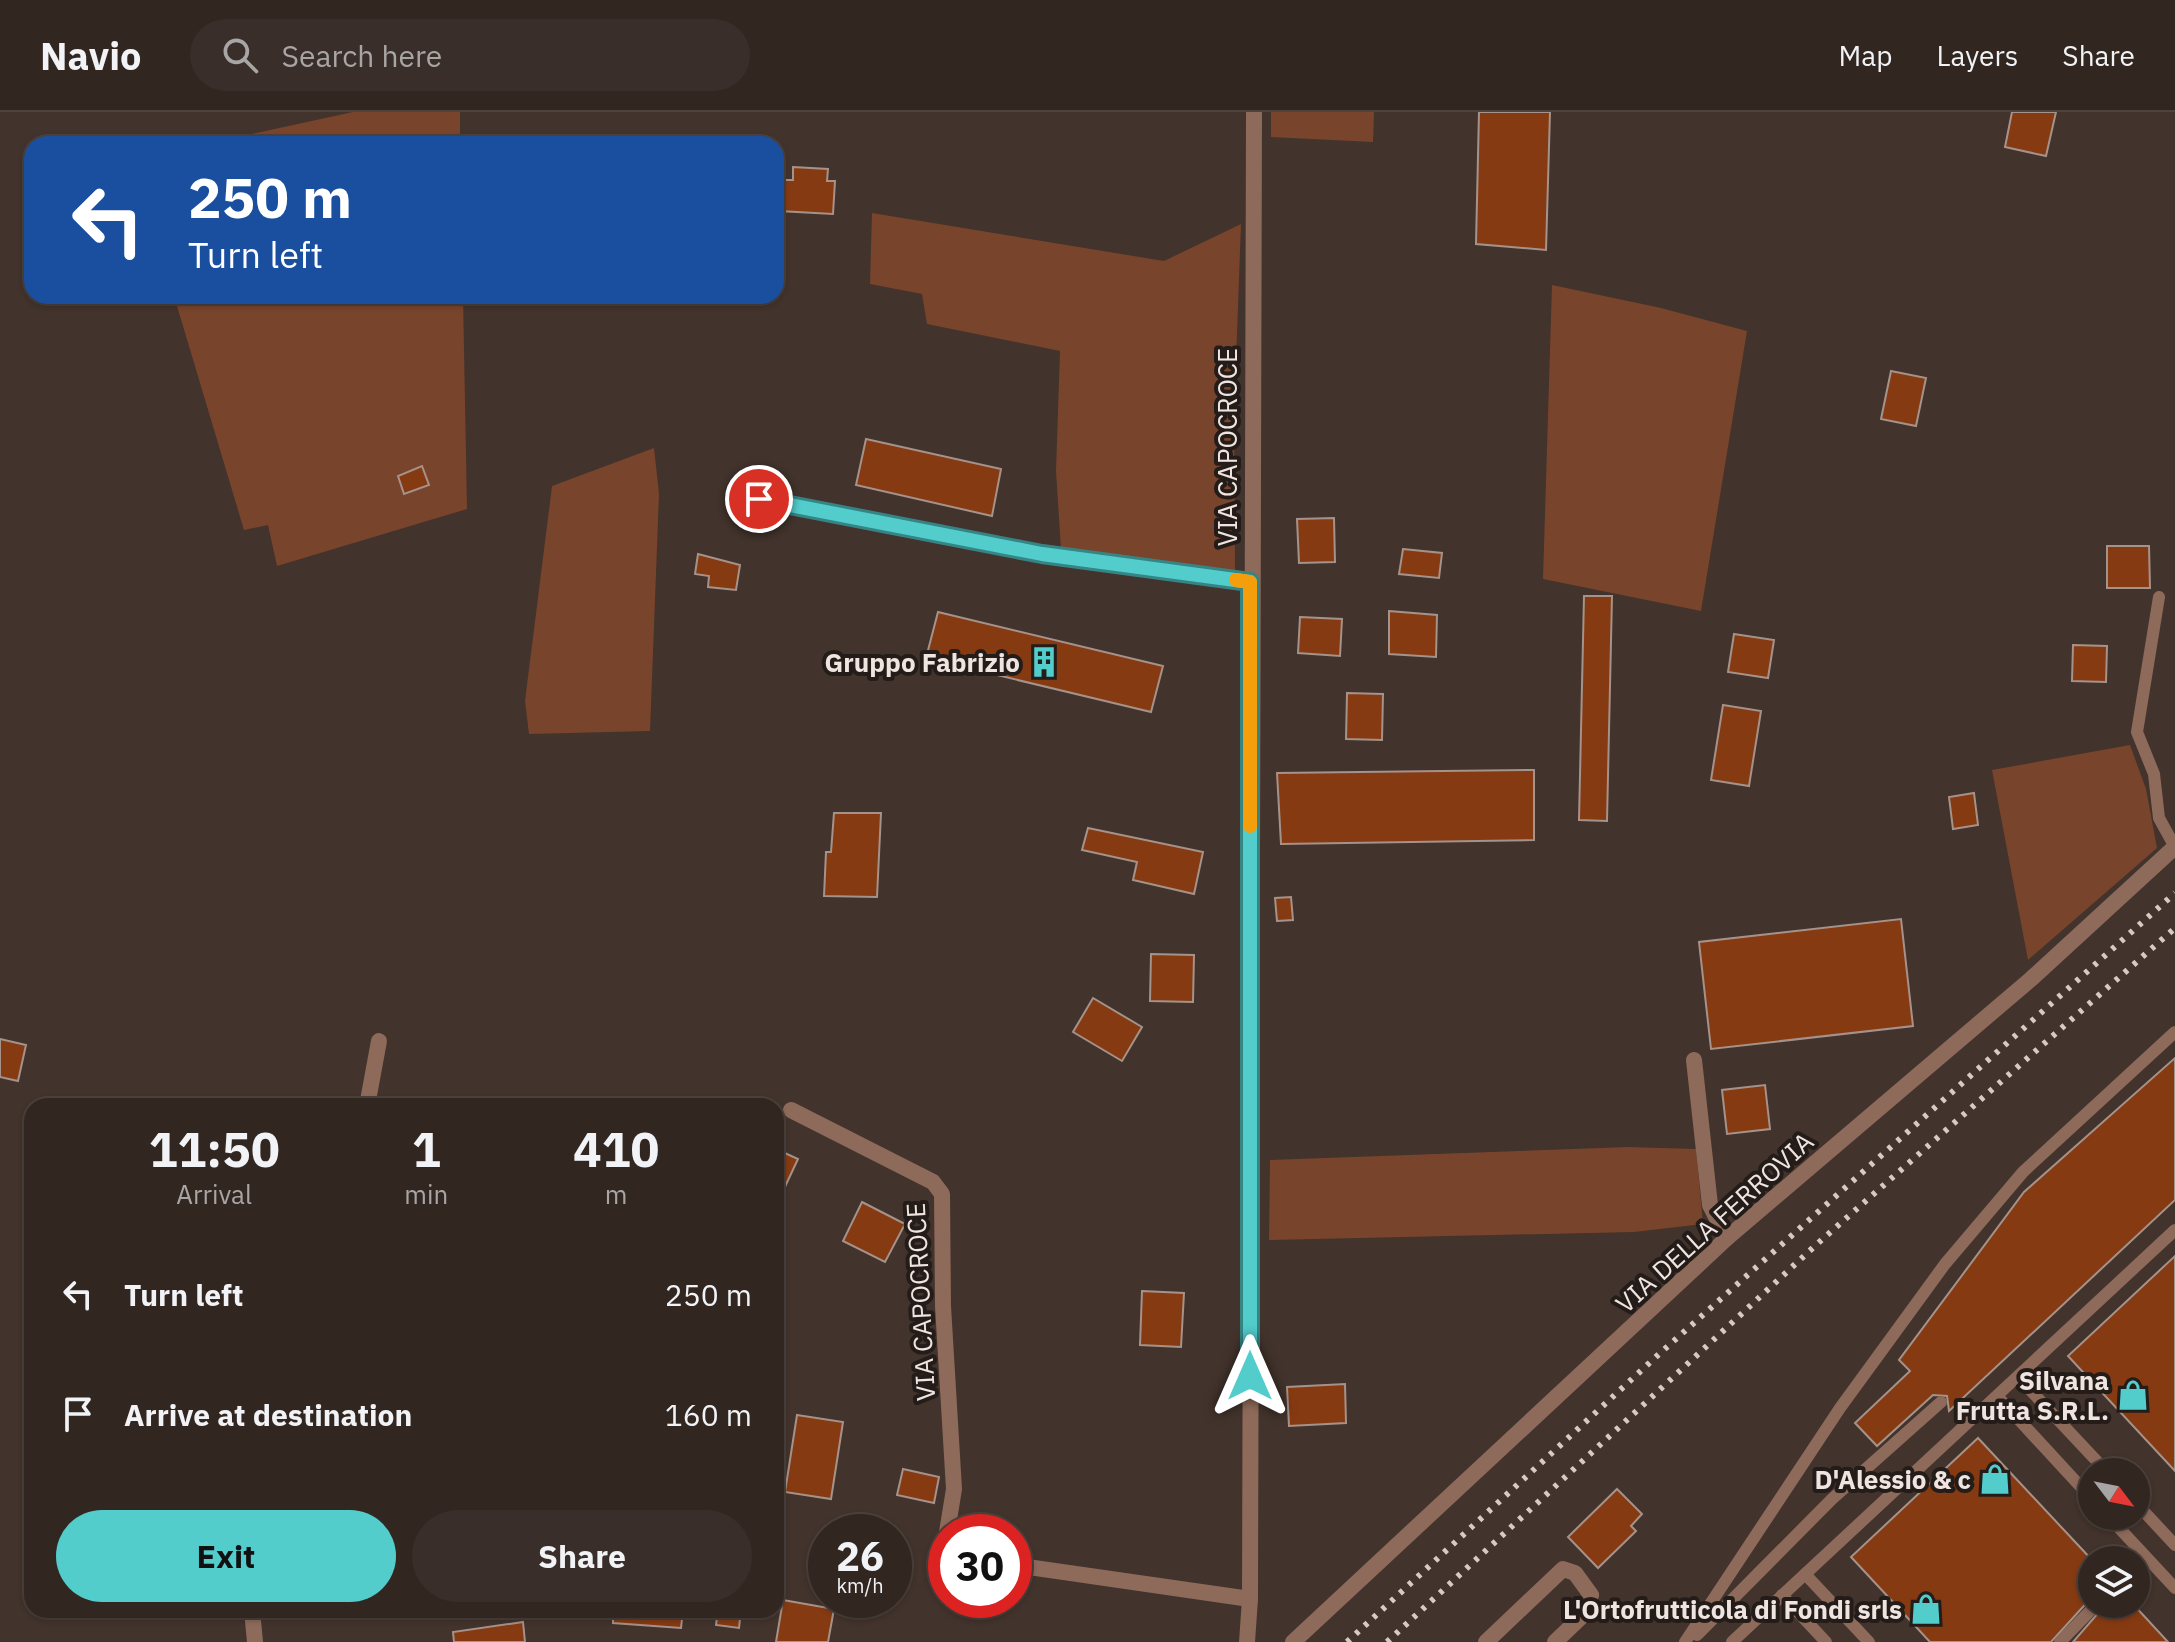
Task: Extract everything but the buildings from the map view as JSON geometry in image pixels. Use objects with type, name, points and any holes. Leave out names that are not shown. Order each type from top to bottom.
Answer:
[{"type":"street","name":"VIA CAPOCROCE","points":[[1247,1642],[1250,1599],[1250,582],[1254,112]]},
{"type":"street","name":"VIA DELLA FERROVIA","points":[[1293,1642],[1727,1238],[2031,979],[2175,847]]},
{"type":"street","points":[[368,1098],[379,1041]]},
{"type":"street","points":[[1694,1060],[1710,1205],[1727,1238]]},
{"type":"street","name":"VIA CAPOCROCE","points":[[791,1110],[933,1182],[942,1194],[943,1306],[954,1489],[950,1514]]},
{"type":"street","points":[[1032,1568],[1250,1599]]},
{"type":"street","points":[[1486,1642],[1563,1569],[1575,1573],[1591,1595],[1580,1618],[1555,1642]]},
{"type":"street","points":[[253,1618],[255,1642]]},
{"type":"lane","points":[[759,499],[1042,554],[1250,582]]},
{"type":"lane","points":[[2159,597],[2137,732],[2154,774],[2159,818],[2175,847]]},
{"type":"lane","points":[[1688,1642],[1840,1408],[1945,1264],[2023,1172],[2175,1032]]},
{"type":"lane","points":[[1732,1642],[2175,1230]]},
{"type":"lane","points":[[2018,1377],[2094,1458]]},
{"type":"lane","points":[[1998,1397],[2078,1484]]},
{"type":"lane","points":[[1688,1642],[1832,1499],[1941,1402]]},
{"type":"lane","points":[[2150,1518],[2175,1545]]},
{"type":"lane","points":[[2150,1568],[2175,1588]]},
{"type":"lane","points":[[1805,1574],[1869,1642]]},
{"type":"lane","points":[[1782,1595],[1826,1642]]},
{"type":"lane","points":[[2060,1642],[2083,1618]]},
{"type":"shaded area","points":[[353,112],[460,112],[460,136],[242,136]]},
{"type":"shaded area","points":[[1271,112],[1374,112],[1373,142],[1271,137]]},
{"type":"shaded area","points":[[872,213],[1164,261],[1241,224],[1234,415],[1235,571],[1061,549],[1056,471],[1060,351],[927,324],[922,294],[870,284]]},
{"type":"shaded area","points":[[1552,285],[1661,308],[1747,331],[1701,611],[1543,579]]},
{"type":"shaded area","points":[[176,304],[463,304],[467,509],[277,566],[268,525],[244,530]]},
{"type":"shaded area","points":[[654,448],[659,494],[650,731],[529,734],[525,701],[552,486]]},
{"type":"shaded area","points":[[2130,745],[2146,789],[2157,848],[2028,960],[1992,770]]},
{"type":"shaded area","points":[[1629,1147],[1696,1149],[1703,1224],[1634,1232],[1269,1240],[1270,1160]]},
{"type":"railway","points":[[1347,1642],[1658,1355],[2175,893]]},
{"type":"railway","points":[[1387,1642],[1817,1244],[2175,928]]},
{"type":"slow traffic","points":[[1236,580],[1250,582],[1250,826]]},
{"type":"place","name":"Gruppo Fabrizio","points":[[1044,662]]},
{"type":"place","name":"Silvana Frutta S.R.L.","points":[[2133,1395]]},
{"type":"place","name":"D'Alessio & c","points":[[1995,1479]]},
{"type":"place","name":"L'Ortofrutticola di Fondi srls","points":[[1926,1609]]},
{"type":"route","points":[[759,499],[1042,554],[1250,582],[1250,1376]]}]
